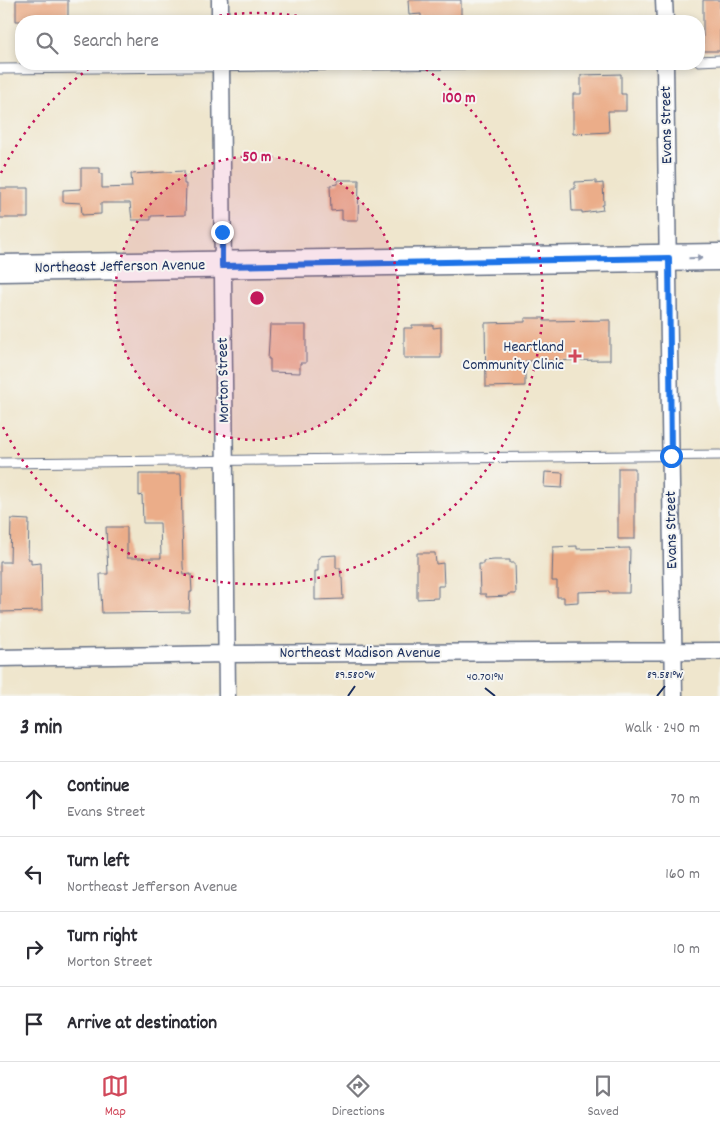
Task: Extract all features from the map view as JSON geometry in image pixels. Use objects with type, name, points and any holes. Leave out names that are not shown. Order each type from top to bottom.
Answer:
[{"type":"main road","name":"Northeast Jefferson Avenue","points":[[0,268],[720,257]]},
{"type":"street","points":[[220,0],[220,15]]},
{"type":"street","points":[[664,0],[665,15]]},
{"type":"street","name":"Morton Street","points":[[221,70],[227,696]]},
{"type":"street","name":"Evans Street","points":[[666,70],[674,696]]},
{"type":"street","name":"Northeast Madison Avenue","points":[[0,658],[228,654],[720,651]]},
{"type":"lane","points":[[705,61],[720,60]]},
{"type":"lane","points":[[0,68],[15,68]]},
{"type":"lane","points":[[0,463],[720,455]]},
{"type":"building","points":[[16,0],[68,0],[68,15],[16,15]]},
{"type":"building","points":[[408,0],[461,0],[461,15],[409,15]]},
{"type":"building","points":[[703,0],[720,0],[720,51],[705,51],[705,15],[703,15]]},
{"type":"building","points":[[621,74],[621,94],[626,94],[626,111],[608,111],[609,132],[573,134],[573,94],[581,94],[581,75]]},
{"type":"building","points":[[81,168],[100,168],[102,188],[132,187],[131,174],[184,171],[184,184],[186,184],[185,215],[151,216],[151,220],[132,220],[130,203],[101,203],[101,214],[82,215],[81,203],[63,202],[63,190],[81,189]]},
{"type":"building","points":[[338,180],[359,180],[358,220],[342,220],[342,210],[331,211],[330,185],[338,184]]},
{"type":"building","points":[[596,181],[596,184],[603,183],[603,210],[582,213],[582,211],[572,211],[571,189],[575,189],[575,182]]},
{"type":"building","points":[[0,188],[28,188],[28,218],[0,218]]},
{"type":"building","name":"Heartland Community Clinic","points":[[525,318],[544,318],[544,321],[610,320],[610,360],[525,361],[525,386],[486,387],[485,323],[525,322]]},
{"type":"building","points":[[270,325],[306,325],[306,363],[300,363],[300,373],[270,372],[270,359],[268,359]]},
{"type":"building","points":[[412,325],[433,325],[433,328],[441,327],[441,358],[404,358],[404,328],[412,328]]},
{"type":"building","points":[[618,468],[635,468],[635,539],[618,539]]},
{"type":"building","points":[[545,472],[563,473],[562,488],[544,487]]},
{"type":"building","points":[[139,474],[181,474],[183,566],[184,575],[191,574],[192,592],[190,592],[189,612],[102,613],[100,574],[108,574],[106,527],[127,527],[127,558],[161,558],[160,523],[143,523],[142,495],[139,496]]},
{"type":"building","points":[[11,519],[29,520],[28,559],[31,559],[31,564],[41,563],[42,611],[0,612],[0,562],[10,562]]},
{"type":"building","points":[[577,546],[577,549],[630,548],[629,593],[609,593],[609,591],[578,592],[578,602],[564,603],[564,597],[557,597],[557,581],[552,581],[553,547]]},
{"type":"building","points":[[417,553],[435,553],[436,564],[443,563],[444,586],[438,586],[438,598],[417,599]]},
{"type":"building","points":[[336,555],[336,568],[340,568],[342,578],[343,599],[315,600],[315,571],[318,571],[318,558],[320,556]]},
{"type":"building","points":[[510,560],[510,563],[515,563],[516,594],[486,597],[486,594],[480,594],[479,564],[483,564],[483,561]]},
{"type":"place","name":"Heartland Community Clinic","points":[[575,356]]},
{"type":"route","points":[[222,232],[222,266],[669,258],[671,456]]}]
